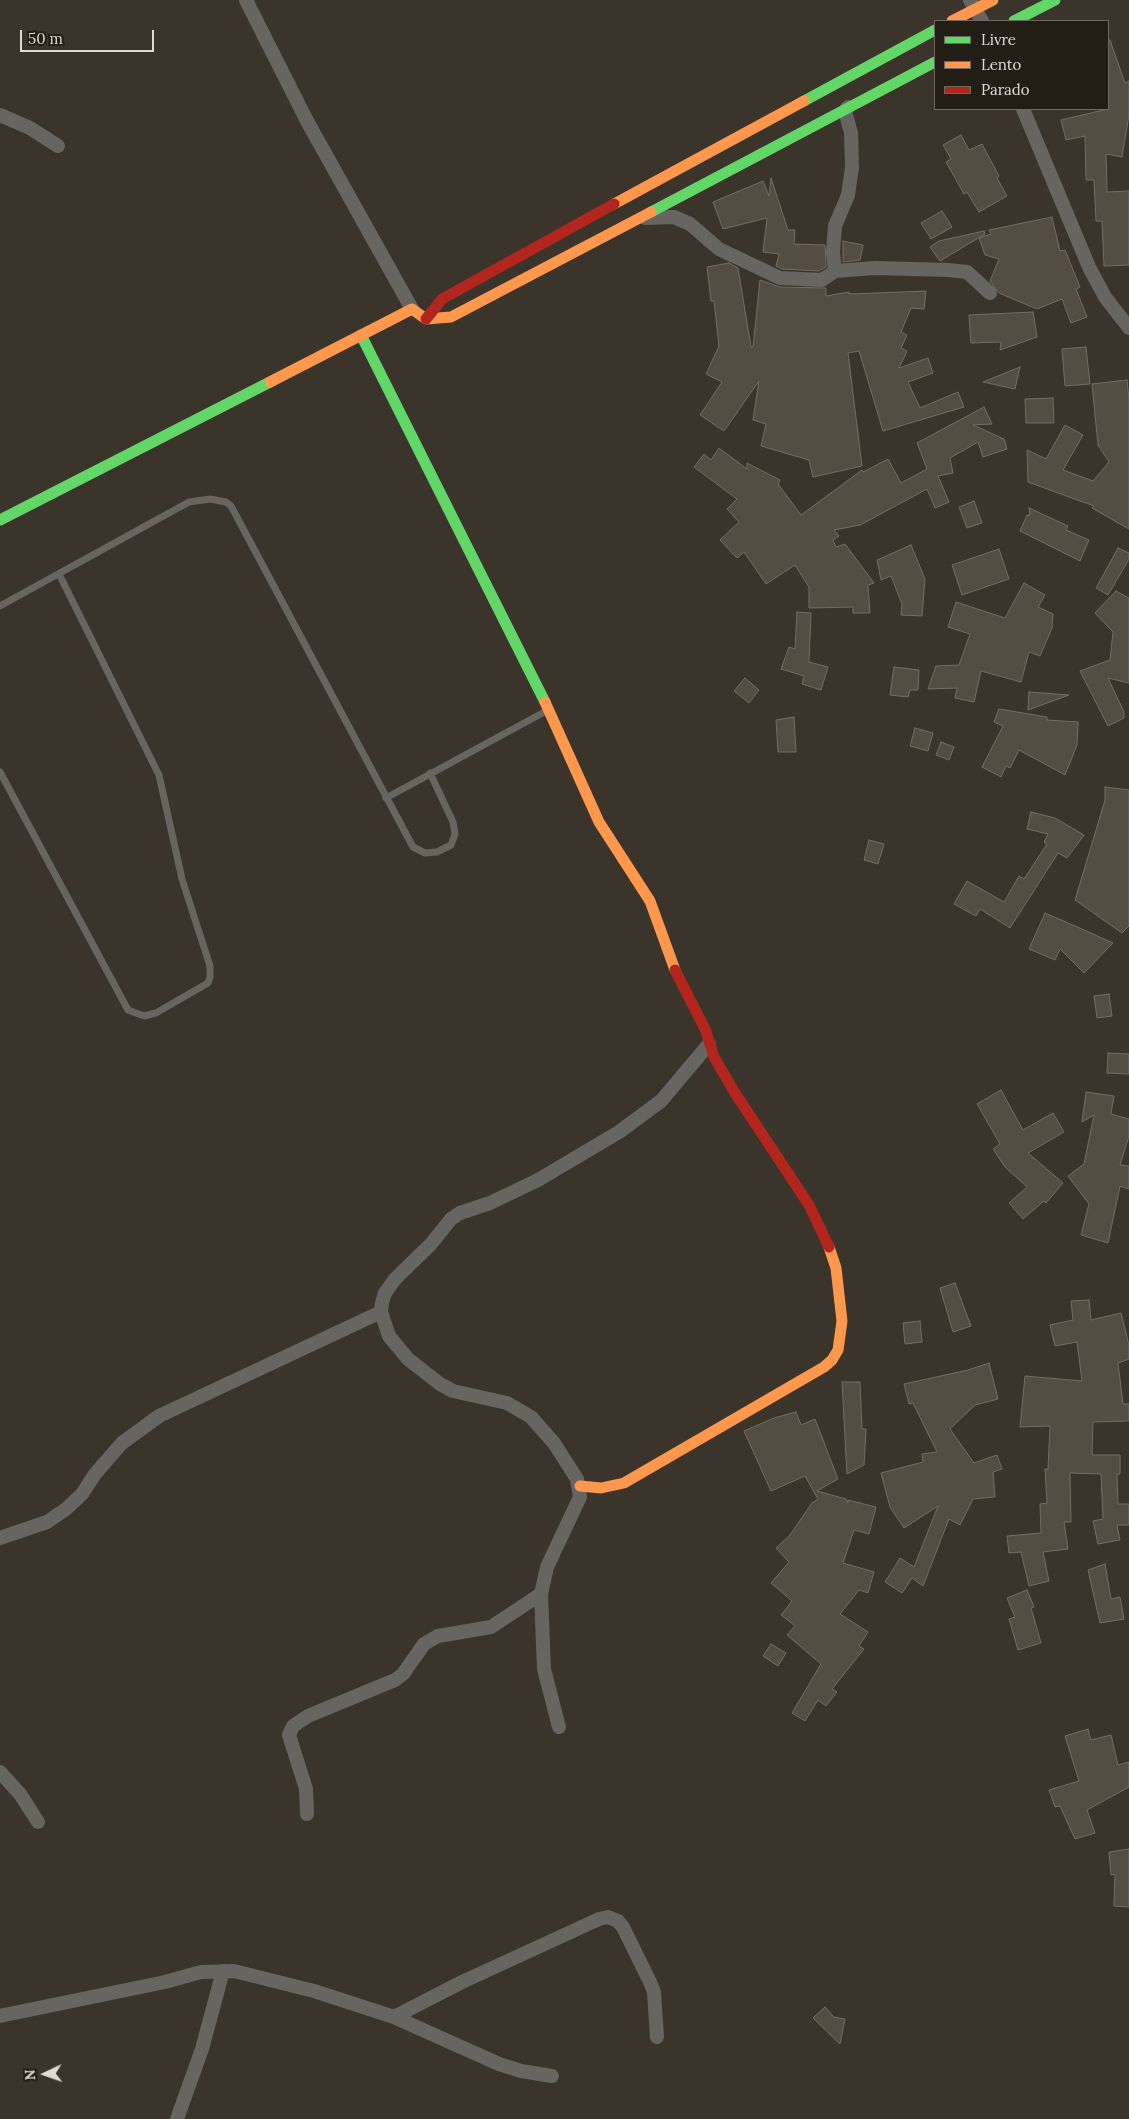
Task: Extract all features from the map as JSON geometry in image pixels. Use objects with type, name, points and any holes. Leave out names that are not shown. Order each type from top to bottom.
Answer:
[{"type":"street","points":[[246,0],[307,122],[412,309],[426,319],[452,317],[848,108]]},
{"type":"street","points":[[954,20],[994,0]]},
{"type":"street","points":[[1016,20],[1055,0]]},
{"type":"street","points":[[835,271],[833,252],[835,226],[848,195],[852,167],[850,133],[845,111],[877,76],[934,31]]},
{"type":"street","points":[[426,319],[442,299],[488,272],[877,76],[934,62]]},
{"type":"street","points":[[1023,110],[1088,267],[1106,297],[1129,328]]},
{"type":"street","points":[[0,115],[30,128],[58,146]]},
{"type":"street","points":[[638,219],[655,216],[674,218],[690,224],[719,249],[780,278],[822,280],[835,271],[875,268],[967,272],[990,293]]},
{"type":"street","points":[[0,520],[412,309]]},
{"type":"street","points":[[361,335],[550,709],[599,822],[650,901],[679,981],[706,1031],[709,1044],[735,1093],[809,1205],[833,1255],[842,1304],[841,1335],[838,1350],[832,1360],[824,1367],[624,1483],[601,1488],[580,1486]]},
{"type":"street","points":[[559,1727],[544,1669],[541,1594],[546,1567],[579,1501],[580,1486],[554,1443],[531,1417],[507,1403],[453,1391],[440,1384],[397,1348],[389,1336],[381,1312],[385,1294],[395,1279],[431,1244],[451,1219],[460,1213],[490,1203],[538,1180],[619,1132],[661,1100],[709,1044]]},
{"type":"street","points":[[0,1538],[47,1522],[66,1509],[82,1494],[95,1474],[122,1443],[159,1416],[381,1312]]},
{"type":"street","points":[[307,1814],[306,1789],[289,1735],[293,1726],[308,1716],[395,1680],[403,1674],[424,1644],[438,1636],[491,1627],[541,1594]]},
{"type":"street","points":[[0,1772],[20,1794],[38,1822]]},
{"type":"street","points":[[394,2017],[462,1982],[599,1919],[608,1917],[618,1921],[623,1928],[650,1982],[654,1992],[657,2037]]},
{"type":"street","points":[[0,2016],[166,1982],[201,1972],[223,1971],[253,1974],[394,2017],[500,2064],[521,2071],[552,2076]]},
{"type":"street","points":[[177,2119],[202,2049],[223,1971]]},
{"type":"lane","points":[[0,606],[189,502],[210,499],[226,502],[231,506],[413,847],[425,854],[445,849],[454,840],[453,822],[430,773]]},
{"type":"lane","points":[[0,772],[128,1010],[144,1016],[156,1013],[208,983],[210,966],[182,879],[159,776],[59,574]]},
{"type":"lane","points":[[386,798],[550,709]]},
{"type":"building","points":[[1110,40],[1125,83],[1129,81],[1129,115],[1122,157],[1106,154],[1107,192],[1129,191],[1129,265],[1104,266],[1102,221],[1096,221],[1094,180],[1086,180],[1085,136],[1066,140],[1061,120],[1109,110]]},
{"type":"building","points":[[961,135],[969,150],[982,144],[1007,196],[979,212],[967,192],[964,194],[946,162],[951,159],[943,145]]},
{"type":"building","points":[[771,178],[788,230],[795,230],[794,244],[825,245],[826,267],[819,271],[782,269],[776,266],[779,254],[763,252],[767,218],[723,229],[713,202],[763,181],[769,196]]},
{"type":"building","points":[[942,211],[952,227],[931,239],[921,223]]},
{"type":"building","points":[[1052,217],[1060,251],[1065,250],[1080,287],[1076,289],[1087,317],[1071,323],[1062,299],[1037,309],[999,293],[990,281],[999,259],[985,255],[979,238],[991,234],[989,230]]},
{"type":"building","points":[[984,231],[985,234],[940,261],[930,247],[939,241]]},
{"type":"building","points":[[843,241],[863,245],[860,260],[843,262]]},
{"type":"building","points":[[729,263],[738,268],[751,347],[753,347],[760,280],[780,287],[826,288],[826,296],[849,292],[849,294],[926,291],[924,309],[911,308],[901,332],[907,335],[901,348],[907,351],[899,368],[928,358],[933,373],[908,382],[920,408],[958,392],[964,407],[883,431],[859,351],[848,353],[862,466],[813,477],[809,460],[761,446],[766,424],[753,420],[759,381],[724,431],[700,415],[722,382],[706,374],[719,346],[714,301],[711,301],[707,267]]},
{"type":"building","points":[[1033,312],[1037,337],[1000,350],[1001,342],[971,343],[969,315]]},
{"type":"building","points":[[1086,347],[1090,384],[1065,386],[1062,349]]},
{"type":"building","points":[[1020,367],[1015,389],[983,382]]},
{"type":"building","points":[[1127,380],[1129,399],[1129,529],[1092,508],[1094,506],[1028,482],[1027,450],[1046,459],[1065,425],[1083,435],[1063,470],[1093,481],[1109,462],[1098,445],[1092,384]]},
{"type":"building","points":[[1053,398],[1054,423],[1026,423],[1025,399]]},
{"type":"building","points":[[984,407],[992,424],[973,425],[1004,439],[1007,449],[983,457],[978,442],[950,458],[953,473],[938,476],[949,502],[935,508],[927,489],[860,525],[834,530],[839,536],[833,540],[836,547],[845,544],[874,583],[868,585],[870,613],[853,613],[853,607],[809,608],[809,587],[795,565],[766,584],[744,552],[737,558],[720,540],[739,522],[727,509],[737,499],[694,467],[704,454],[711,460],[719,448],[747,469],[747,463],[780,480],[778,484],[801,515],[862,470],[863,472],[888,459],[901,483],[927,469],[917,443]]},
{"type":"building","points":[[974,501],[982,523],[967,528],[959,507]]},
{"type":"building","points":[[1029,508],[1068,526],[1066,530],[1089,540],[1080,561],[1020,531],[1027,515],[1030,515]]},
{"type":"building","points":[[911,545],[925,579],[922,616],[901,615],[902,604],[891,576],[881,580],[877,560]]},
{"type":"building","points":[[1118,548],[1129,553],[1129,559],[1108,595],[1096,588]]},
{"type":"building","points":[[999,549],[1009,579],[962,595],[952,565]]},
{"type":"building","points":[[1024,583],[1045,595],[1038,607],[1053,614],[1052,628],[1040,656],[1029,652],[1021,682],[981,671],[974,702],[955,698],[957,688],[928,689],[936,666],[959,665],[970,634],[948,627],[956,602],[1005,618]]},
{"type":"building","points":[[1116,591],[1129,598],[1129,683],[1108,678],[1124,712],[1124,718],[1108,726],[1080,671],[1110,660],[1113,632],[1095,613]]},
{"type":"building","points":[[797,612],[811,613],[809,662],[828,667],[821,690],[802,684],[804,676],[781,669],[789,647],[795,649]]},
{"type":"building","points":[[894,667],[919,670],[918,690],[910,690],[908,697],[890,695]]},
{"type":"building","points":[[745,678],[759,690],[749,703],[734,691]]},
{"type":"building","points":[[1029,692],[1069,695],[1028,710]]},
{"type":"building","points":[[999,709],[1047,717],[1047,720],[1078,722],[1077,745],[1065,775],[1019,750],[1010,768],[1006,766],[1001,777],[982,767],[1003,726],[994,722]]},
{"type":"building","points":[[794,717],[796,752],[778,752],[776,720]]},
{"type":"building","points":[[915,728],[933,733],[928,751],[910,746]]},
{"type":"building","points":[[941,742],[954,747],[949,760],[936,755]]},
{"type":"building","points":[[1105,787],[1129,790],[1129,926],[1122,933],[1075,900],[1105,800]]},
{"type":"building","points":[[1031,812],[1055,818],[1084,835],[1067,858],[1058,853],[1010,928],[980,909],[976,916],[954,904],[967,881],[1004,902],[1019,876],[1024,879],[1047,844],[1044,842],[1048,834],[1027,829]]},
{"type":"building","points":[[869,840],[884,844],[878,864],[864,860]]},
{"type":"building","points":[[1045,913],[1113,943],[1084,973],[1060,949],[1055,960],[1029,949]]},
{"type":"building","points":[[1109,994],[1112,1016],[1097,1018],[1094,996]]},
{"type":"building","points":[[1108,1053],[1129,1054],[1129,1074],[1107,1073]]},
{"type":"building","points":[[1001,1090],[1023,1130],[1053,1113],[1064,1132],[1028,1153],[1063,1183],[1046,1203],[1044,1201],[1023,1219],[1009,1203],[1027,1187],[1005,1167],[993,1149],[1000,1144],[977,1104]]},
{"type":"building","points":[[1086,1092],[1114,1096],[1111,1114],[1129,1119],[1129,1136],[1120,1165],[1129,1166],[1129,1189],[1120,1186],[1108,1243],[1081,1235],[1089,1204],[1068,1176],[1084,1164],[1094,1115],[1082,1122]]},
{"type":"building","points":[[955,1283],[971,1326],[953,1332],[940,1288]]},
{"type":"building","points":[[1089,1300],[1091,1320],[1121,1313],[1129,1345],[1129,1359],[1118,1363],[1123,1404],[1129,1404],[1129,1421],[1093,1422],[1092,1455],[1120,1455],[1120,1474],[1117,1474],[1118,1504],[1129,1504],[1129,1525],[1117,1525],[1120,1540],[1098,1544],[1093,1521],[1103,1519],[1101,1474],[1070,1473],[1071,1522],[1064,1522],[1068,1549],[1043,1552],[1049,1581],[1029,1586],[1021,1552],[1009,1553],[1007,1536],[1041,1533],[1040,1504],[1047,1503],[1045,1469],[1048,1469],[1050,1426],[1020,1427],[1025,1376],[1082,1381],[1077,1342],[1055,1346],[1050,1325],[1073,1320],[1071,1301]]},
{"type":"building","points":[[920,1321],[922,1342],[905,1344],[903,1323]]},
{"type":"building","points":[[989,1363],[998,1399],[975,1405],[950,1429],[974,1463],[997,1455],[1002,1469],[993,1472],[995,1497],[973,1499],[960,1525],[949,1519],[923,1586],[912,1578],[902,1593],[885,1582],[900,1558],[914,1567],[938,1506],[904,1528],[890,1507],[881,1473],[923,1462],[922,1454],[937,1452],[913,1403],[909,1404],[904,1384],[968,1370]]},
{"type":"building","points":[[842,1382],[860,1382],[862,1429],[866,1429],[864,1465],[847,1474]]},
{"type":"building","points":[[796,1412],[801,1425],[815,1419],[838,1479],[817,1491],[846,1499],[848,1503],[848,1500],[876,1507],[869,1534],[854,1530],[843,1563],[874,1572],[868,1593],[859,1590],[840,1614],[868,1632],[859,1646],[864,1649],[832,1689],[837,1692],[826,1706],[818,1700],[805,1721],[792,1713],[821,1664],[787,1635],[795,1626],[781,1615],[792,1601],[771,1583],[789,1562],[776,1548],[790,1535],[812,1503],[818,1499],[805,1476],[771,1491],[744,1431],[774,1418]]},
{"type":"building","points":[[1105,1564],[1111,1599],[1120,1597],[1124,1619],[1100,1623],[1088,1570]]},
{"type":"building","points":[[1027,1590],[1034,1607],[1031,1608],[1041,1643],[1018,1650],[1009,1619],[1015,1617],[1007,1598]]},
{"type":"building","points":[[771,1644],[786,1653],[778,1666],[763,1656]]},
{"type":"building","points":[[1088,1729],[1091,1740],[1111,1735],[1118,1765],[1129,1762],[1129,1787],[1087,1810],[1095,1833],[1075,1839],[1060,1806],[1055,1807],[1049,1790],[1079,1781],[1065,1736]]},
{"type":"building","points":[[1129,1849],[1129,1907],[1114,1906],[1115,1874],[1111,1875],[1109,1852]]},
{"type":"building","points":[[825,2007],[834,2017],[845,2019],[840,2044],[813,2018]]},
{"type":"traffic: fast","points":[[1016,20],[1055,0]]},
{"type":"traffic: fast","points":[[804,101],[934,31]]},
{"type":"traffic: fast","points":[[651,212],[934,63]]},
{"type":"traffic: fast","points":[[361,335],[545,702]]},
{"type":"traffic: fast","points":[[0,520],[270,382]]},
{"type":"traffic: slow","points":[[954,20],[993,0]]},
{"type":"traffic: slow","points":[[614,204],[804,101]]},
{"type":"traffic: slow","points":[[270,382],[412,309],[426,319],[451,317],[651,212]]},
{"type":"traffic: slow","points":[[545,702],[599,822],[650,901],[675,970]]},
{"type":"traffic: slow","points":[[580,1486],[601,1488],[624,1483],[824,1367],[832,1360],[838,1350],[842,1321],[836,1268],[829,1247]]},
{"type":"traffic: jam","points":[[426,319],[442,299],[614,204]]},
{"type":"traffic: jam","points":[[675,970],[706,1031],[714,1057],[735,1093],[809,1205],[829,1247]]}]
